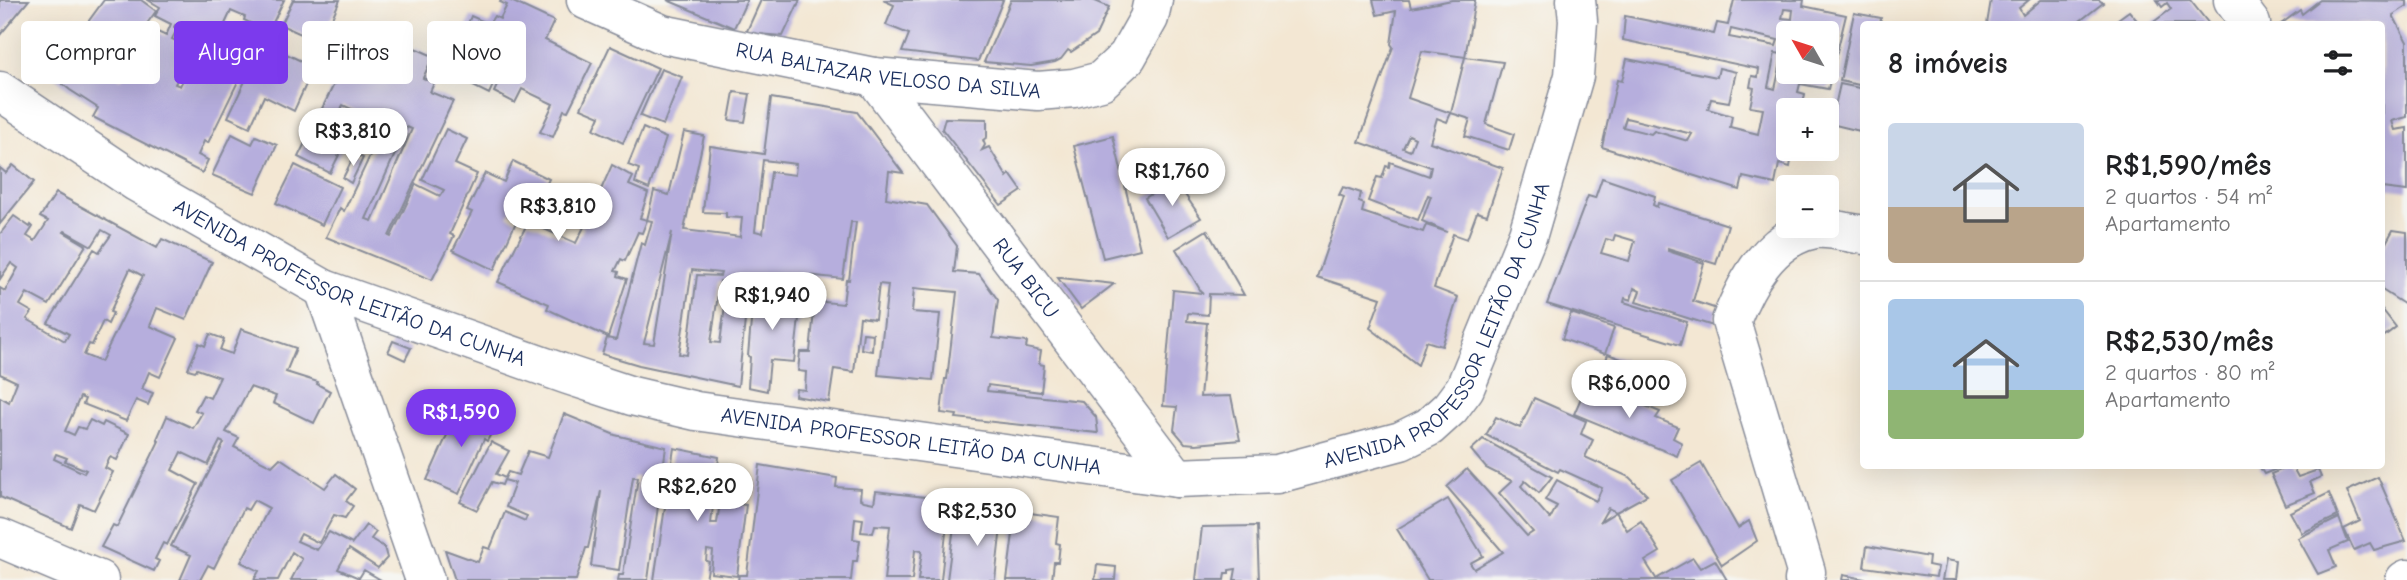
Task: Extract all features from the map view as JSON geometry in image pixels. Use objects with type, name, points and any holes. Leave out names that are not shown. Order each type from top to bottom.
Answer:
[{"type":"street","name":"RUA BALTAZAR VELOSO DA SILVA","points":[[586,0],[662,34],[874,77],[1038,91],[1074,88],[1101,81],[1127,57],[1149,18],[1153,0]]},
{"type":"street","name":"AVENIDA PROFESSOR LEITÃO DA CUNHA","points":[[0,91],[136,182],[324,289],[632,396],[696,411],[1178,478],[1277,474],[1401,441],[1429,427],[1450,408],[1465,388],[1528,234],[1574,76],[1578,21],[1576,0]]},
{"type":"street","points":[[2233,0],[2249,21]]},
{"type":"street","name":"RUA BICU","points":[[874,77],[1178,478]]},
{"type":"street","points":[[1804,580],[1806,572],[1731,321],[1743,290],[1762,263],[1789,239],[1816,229],[1860,234]]},
{"type":"street","points":[[324,289],[425,580]]},
{"type":"street","points":[[0,538],[99,580]]},
{"type":"building","points":[[0,0],[29,0],[0,35]]},
{"type":"building","points":[[104,0],[141,0],[156,11],[149,21],[89,21]]},
{"type":"building","points":[[148,0],[284,0],[274,21],[246,21],[245,17],[231,11],[227,21],[174,21],[174,84],[237,84],[208,143],[204,141],[198,155],[208,160],[202,173],[93,117],[98,108],[63,84],[160,84],[160,33],[166,36],[171,24],[155,16],[160,7]]},
{"type":"building","points":[[293,0],[340,0],[331,21],[302,21],[302,34],[288,28],[288,21],[283,21]]},
{"type":"building","points":[[509,0],[554,21],[545,40],[592,63],[568,111],[564,110],[553,137],[540,132],[553,104],[522,89],[515,103],[494,92],[498,84],[526,84],[526,21],[491,21],[494,16],[500,19],[507,5],[500,2]]},
{"type":"building","points":[[667,0],[747,0],[734,28]]},
{"type":"building","points":[[761,0],[800,0],[783,36],[746,33]]},
{"type":"building","points":[[883,0],[1003,0],[978,61],[902,52],[909,34],[886,25],[894,5]]},
{"type":"building","points":[[1011,0],[1093,0],[1109,7],[1096,35],[1071,52],[1068,50],[1055,62],[1031,66],[984,62]]},
{"type":"building","points":[[1373,0],[1409,0],[1411,8],[1452,0],[1475,0],[1465,57],[1422,51],[1408,98],[1451,113],[1447,122],[1437,118],[1430,142],[1503,168],[1487,215],[1477,212],[1467,239],[1453,234],[1434,288],[1458,297],[1442,346],[1426,341],[1418,365],[1370,328],[1381,298],[1317,277],[1344,197],[1339,195],[1343,187],[1361,193],[1359,202],[1364,204],[1362,212],[1423,232],[1426,225],[1447,232],[1422,221],[1431,196],[1428,195],[1418,220],[1368,201],[1377,177],[1382,178],[1390,162],[1429,176],[1431,167],[1359,142],[1393,47],[1391,44],[1396,11],[1377,15]],"holes":[[[1409,135],[1415,138],[1410,151],[1403,148]]]},
{"type":"building","points":[[1734,0],[1804,0],[1803,6],[1846,15],[1839,44],[1839,21],[1776,21],[1776,40],[1731,29],[1729,37],[1776,46],[1768,87],[1775,89],[1776,84],[1800,84],[1798,92],[1805,94],[1804,98],[1776,98],[1776,161],[1791,161],[1790,167],[1779,164],[1775,184],[1743,177],[1740,190],[1602,147],[1617,80],[1622,81],[1627,59],[1717,77],[1719,68],[1736,72],[1729,102],[1711,99],[1708,109],[1732,116],[1730,127],[1758,134],[1763,109],[1750,107],[1754,88],[1750,87],[1752,76],[1758,77],[1759,69],[1623,40],[1625,16],[1714,34],[1717,23],[1728,25]],"holes":[[[1784,9],[1793,10],[1792,19],[1782,18]],[[1626,118],[1692,134],[1688,141],[1654,131],[1651,134],[1623,127]]]},
{"type":"building","points":[[1991,0],[2029,0],[2019,8],[2023,15],[2041,0],[2099,0],[2103,3],[2080,21],[1988,21]]},
{"type":"building","points":[[2157,0],[2190,0],[2207,21],[2155,21],[2171,9],[2167,3],[2162,7]]},
{"type":"building","points":[[2320,0],[2407,1],[2407,6],[2393,15],[2407,42],[2407,117],[2392,121],[2395,130],[2407,128],[2407,191],[2385,188],[2385,21],[2285,21],[2300,10],[2302,14]]},
{"type":"building","points":[[2129,11],[2137,21],[2115,21]]},
{"type":"building","points":[[1854,13],[1881,18],[1880,21],[1860,21],[1860,85],[1840,81]]},
{"type":"building","points":[[471,16],[482,21],[469,21]]},
{"type":"building","points":[[610,46],[658,68],[623,143],[594,129],[600,116],[581,108]]},
{"type":"building","points":[[415,48],[427,53],[427,69],[423,78],[427,80],[427,84],[434,84],[430,92],[453,101],[389,236],[391,237],[416,184],[440,196],[444,190],[422,180],[446,129],[467,139],[455,164],[477,174],[450,234],[454,236],[432,280],[326,237],[340,208],[344,211],[378,139],[373,137],[376,129],[368,125],[371,118],[343,105],[328,138],[344,145],[330,173],[298,157],[334,84],[413,84]],"holes":[[[407,127],[412,129],[372,221],[366,219]]]},
{"type":"building","points":[[288,55],[302,61],[302,84],[306,84],[294,111],[264,96],[250,127],[228,117],[244,84],[288,84]]},
{"type":"building","points":[[1465,57],[1503,62],[1486,124],[1514,134],[1509,150],[1465,136],[1470,119],[1451,113]]},
{"type":"building","points":[[661,69],[682,77],[663,125],[640,116]]},
{"type":"building","points":[[469,84],[494,84],[489,94]]},
{"type":"building","points":[[1800,84],[1829,84],[1828,89]]},
{"type":"building","points":[[1840,84],[1860,88],[1860,131],[1839,126],[1839,98],[1837,98]]},
{"type":"building","points":[[734,92],[750,94],[745,122],[729,120]]},
{"type":"building","points":[[771,98],[857,112],[903,173],[889,171],[886,198],[927,205],[957,246],[954,272],[979,274],[998,300],[993,338],[1027,342],[1026,348],[1041,351],[1039,364],[1044,365],[1041,392],[988,385],[987,391],[1082,401],[1096,417],[1098,433],[956,418],[957,415],[941,413],[957,292],[914,288],[912,312],[940,314],[933,380],[878,375],[888,285],[879,284],[875,319],[860,317],[854,372],[834,369],[829,402],[795,396],[796,389],[805,390],[806,372],[798,371],[800,352],[810,352],[815,301],[843,304],[846,280],[849,280],[856,222],[851,222],[843,279],[760,274],[760,277],[750,277],[749,284],[720,281],[711,342],[720,343],[727,291],[748,292],[738,386],[639,365],[602,354],[607,338],[616,340],[641,243],[645,245],[652,221],[647,220],[654,191],[669,195],[684,132],[704,136],[684,230],[740,237],[742,218],[726,217],[726,213],[703,212],[710,146],[764,154]],"holes":[[[763,160],[796,164],[795,175],[771,172],[763,233],[755,231]],[[672,232],[654,344],[644,343]],[[692,270],[721,273],[720,276],[697,275],[687,355],[679,354]]]},
{"type":"building","points":[[945,118],[987,119],[987,137],[983,140],[985,145],[982,150],[989,147],[1007,177],[1010,174],[1022,191],[1001,205],[942,129]]},
{"type":"building","points":[[643,128],[666,138],[649,189],[635,183],[639,169],[628,165]]},
{"type":"building","points":[[232,134],[252,144],[256,136],[277,145],[255,193],[212,175]]},
{"type":"building","points":[[1113,136],[1140,249],[1103,258],[1074,146]]},
{"type":"building","points":[[355,154],[363,158],[351,183],[343,178]]},
{"type":"building","points":[[513,161],[549,179],[543,191],[591,212],[612,165],[633,177],[629,185],[648,193],[640,218],[647,220],[642,233],[638,232],[625,261],[621,259],[615,271],[619,272],[618,276],[627,279],[608,337],[547,309],[549,304],[498,282],[528,222],[576,243],[584,227],[536,206],[530,218],[511,209],[508,216],[517,220],[494,270],[453,250],[472,212],[467,210],[485,173],[504,182]]},
{"type":"building","points":[[13,165],[34,182],[0,224],[0,168],[6,173]]},
{"type":"building","points":[[295,165],[340,187],[322,225],[276,203]]},
{"type":"building","points":[[1602,178],[1655,196],[1653,205],[1657,207],[1658,203],[1728,225],[1716,264],[1668,249],[1704,263],[1693,301],[1717,309],[1713,326],[1636,302],[1640,291],[1634,288],[1631,300],[1625,298],[1624,302],[1687,322],[1680,345],[1547,304],[1588,196],[1595,198]],"holes":[[[1615,235],[1635,241],[1629,261],[1601,253],[1606,239],[1613,241]]]},
{"type":"building","points":[[1175,180],[1201,218],[1168,237],[1145,198]]},
{"type":"building","points":[[56,193],[157,248],[162,239],[212,262],[186,320],[157,308],[150,326],[178,338],[160,377],[149,372],[142,389],[153,393],[148,405],[136,400],[126,421],[83,404],[85,399],[80,397],[65,431],[74,435],[78,427],[85,429],[90,420],[102,426],[104,422],[129,434],[117,460],[110,457],[105,468],[113,472],[94,510],[80,504],[71,528],[0,497],[0,397],[9,402],[17,382],[0,374],[0,288],[5,291],[18,268],[11,263],[0,279],[0,234],[14,216],[33,227],[27,236],[35,241],[48,221],[40,217]],"holes":[[[102,230],[111,235],[99,252],[94,249],[48,323],[69,334],[65,341],[27,319],[32,312],[20,305],[27,293],[49,305],[86,245],[65,231],[92,246]],[[130,269],[143,276],[101,362],[84,355],[89,344],[92,345],[103,321],[108,324],[113,313],[110,312]],[[56,454],[86,470],[84,473],[54,459]]]},
{"type":"building","points":[[1207,230],[1244,295],[1209,294],[1208,315],[1188,313],[1187,321],[1207,323],[1200,397],[1231,396],[1240,440],[1196,444],[1185,443],[1174,430],[1177,407],[1163,406],[1173,290],[1202,293],[1176,249]]},
{"type":"building","points":[[2393,230],[2407,232],[2407,306],[2385,292],[2385,245]]},
{"type":"building","points":[[1058,278],[1061,278],[1114,284],[1081,309]]},
{"type":"building","points":[[754,287],[802,292],[794,362],[770,360],[767,391],[748,387]]},
{"type":"building","points":[[1571,313],[1614,328],[1605,354],[1562,339]]},
{"type":"building","points":[[2385,313],[2396,327],[2385,336]]},
{"type":"building","points":[[241,329],[296,348],[286,372],[318,382],[317,384],[330,391],[314,423],[273,403],[276,396],[250,387],[226,432],[239,438],[234,447],[272,466],[280,458],[325,488],[336,474],[355,489],[346,501],[353,506],[345,518],[334,515],[319,543],[301,534],[297,541],[317,550],[329,532],[352,544],[366,525],[376,532],[371,539],[384,547],[387,558],[378,568],[349,549],[338,569],[359,578],[364,570],[381,580],[291,580],[302,559],[292,552],[278,580],[254,580],[259,571],[241,562],[269,508],[254,500],[248,510],[244,508],[214,568],[208,565],[200,580],[180,580],[191,555],[171,546],[224,443],[220,441],[208,465],[181,452],[172,470],[198,484],[167,545],[163,543],[155,559],[159,561],[154,571],[101,547],[113,525],[117,527],[159,441],[157,439],[167,416],[193,428],[202,413],[195,410],[203,395],[210,398],[220,377],[197,369],[188,369],[199,343],[205,346],[210,334],[224,339],[220,350],[232,354]]},
{"type":"building","points":[[863,333],[873,334],[872,351],[861,349]]},
{"type":"building","points":[[393,341],[411,348],[405,360],[388,352]]},
{"type":"building","points":[[1608,354],[1624,360],[1620,373],[1604,367]]},
{"type":"building","points":[[1590,390],[1617,401],[1619,395],[1660,412],[1656,418],[1678,427],[1673,438],[1682,443],[1677,456],[1574,414],[1584,391],[1588,393]]},
{"type":"building","points":[[1534,398],[1586,421],[1581,434],[1593,440],[1585,457],[1629,477],[1647,495],[1616,512],[1627,530],[1641,521],[1660,552],[1645,561],[1657,580],[1428,580],[1397,529],[1448,499],[1483,556],[1470,563],[1474,569],[1503,552],[1447,487],[1467,469],[1527,536],[1533,532],[1499,493],[1512,481],[1486,468],[1471,450],[1483,439],[1552,477],[1539,493],[1525,481],[1521,486],[1550,519],[1557,506],[1545,500],[1557,480],[1596,501],[1602,488],[1560,469],[1558,472],[1486,435],[1496,417],[1520,428]],"holes":[[[1608,508],[1616,512],[1600,522]]]},
{"type":"building","points":[[460,406],[497,423],[487,441],[484,439],[459,494],[427,480]]},
{"type":"building","points":[[564,414],[615,435],[666,447],[648,580],[618,580],[619,575],[623,575],[638,477],[633,477],[619,570],[591,566],[601,491],[588,548],[576,580],[455,580],[445,550],[478,562],[484,547],[490,549],[505,512],[525,521],[527,516],[506,507],[515,483],[504,480],[502,485],[492,482],[477,510],[460,502],[491,442],[509,451],[496,474],[505,478],[508,472],[518,475],[528,451],[548,457]]},
{"type":"building","points":[[674,448],[719,457],[711,523],[717,523],[720,502],[746,505],[737,576],[711,573],[713,551],[707,550],[706,561],[709,562],[706,580],[654,580]]},
{"type":"building","points":[[1701,463],[1738,528],[1749,521],[1757,541],[1722,565],[1672,480]]},
{"type":"building","points":[[760,465],[837,478],[836,487],[861,489],[860,499],[874,503],[876,491],[949,500],[948,514],[942,514],[941,522],[947,523],[941,580],[918,580],[922,551],[915,550],[912,580],[884,580],[890,526],[875,525],[873,533],[861,532],[863,519],[855,518],[853,539],[860,540],[857,561],[853,561],[851,580],[738,580],[739,575],[747,575]]},
{"type":"building","points":[[2261,469],[2276,469],[2264,474]]},
{"type":"building","points":[[2283,469],[2294,469],[2298,477],[2318,470],[2321,477],[2310,482],[2315,493],[2285,505],[2271,474]]},
{"type":"building","points":[[2378,477],[2406,541],[2374,550],[2370,543],[2354,550],[2344,529],[2360,521],[2347,491]]},
{"type":"building","points":[[2329,493],[2338,516],[2302,533],[2290,512]]},
{"type":"building","points":[[979,505],[1003,509],[995,580],[947,580],[954,526],[976,529]]},
{"type":"building","points":[[1016,511],[1059,517],[1056,543],[1060,544],[1058,562],[1054,562],[1052,580],[1007,580]]},
{"type":"building","points":[[2339,518],[2348,542],[2329,550],[2336,567],[2318,574],[2298,538]]},
{"type":"building","points":[[1257,526],[1259,580],[1234,580],[1236,569],[1225,573],[1224,580],[1196,580],[1202,527]]},
{"type":"building","points":[[1867,546],[1929,557],[1928,565],[1938,567],[1936,577],[1864,567]]},
{"type":"building","points":[[1693,558],[1700,568],[1715,560],[1727,580],[1659,580],[1658,578]]},
{"type":"building","points":[[1946,560],[1958,562],[1956,580],[1942,580]]},
{"type":"building","points":[[1097,565],[1116,567],[1115,580],[1095,580]]},
{"type":"building","points":[[1843,575],[1865,579],[1865,580],[1842,580]]}]
